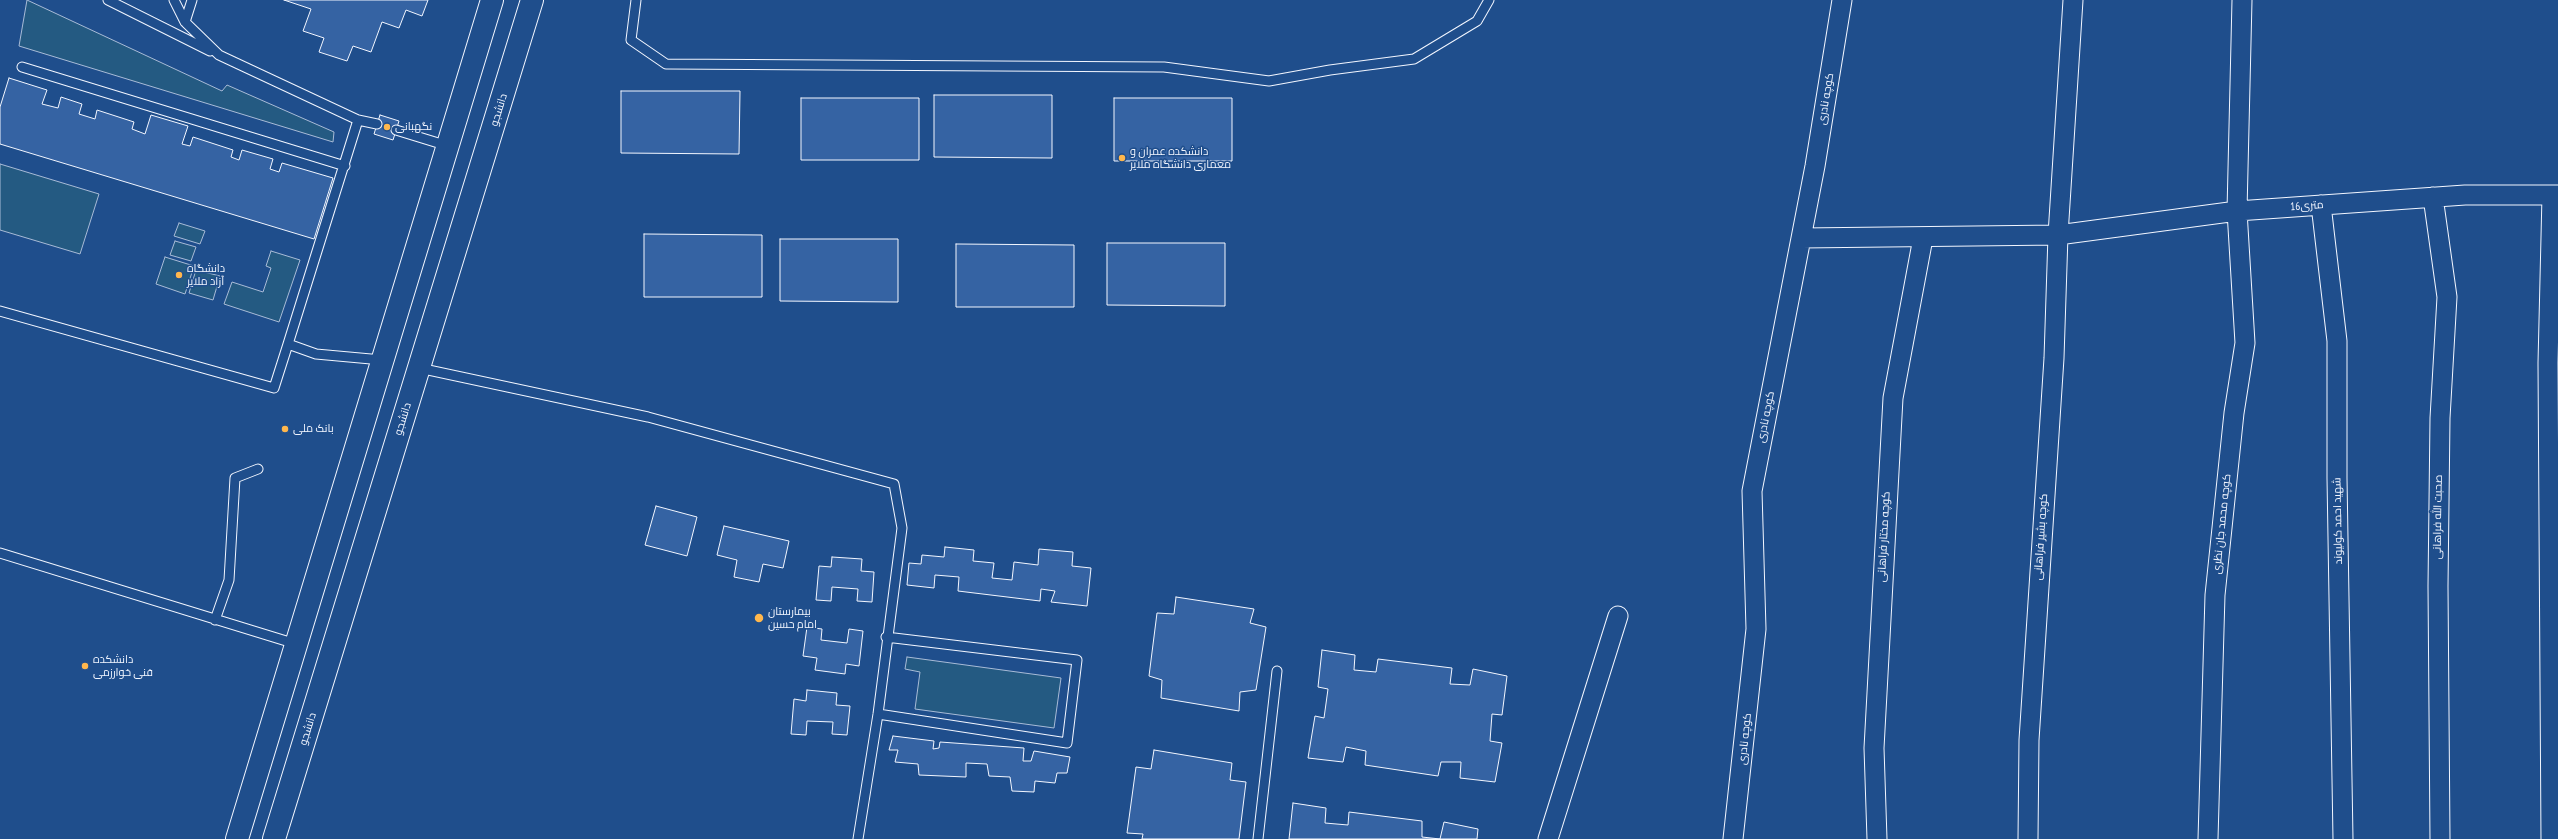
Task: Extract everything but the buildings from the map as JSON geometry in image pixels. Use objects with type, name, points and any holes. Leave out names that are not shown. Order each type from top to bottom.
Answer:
[{"type":"main road","points":[[236,839],[492,0]]},
{"type":"main road","name":"دانشجو","points":[[274,839],[532,0]]},
{"type":"street","name":"کوچه نادری","points":[[1733,839],[1756,629],[1752,491],[1802,238],[1842,0]]},
{"type":"street","name":"کوچه بشیر فراهانی","points":[[2028,839],[2029,740],[2054,358],[2058,235],[2072,0]]},
{"type":"street","name":"کوچه محمد جان نظری","points":[[2208,839],[2215,595],[2234,413],[2246,343],[2237,211],[2242,0]]},
{"type":"street","name":"16متری","points":[[1802,238],[1923,238],[2058,235],[2237,211],[2433,197],[2555,195]]},
{"type":"street","points":[[2551,839],[2548,363],[2555,195]]},
{"type":"street","name":"صحبت الله فراهانی","points":[[2433,197],[2447,297],[2440,418],[2438,586],[2440,839]]},
{"type":"street","name":"شهید احمد کولیوند","points":[[2321,205],[2337,342],[2337,478],[2343,839]]},
{"type":"street","name":"کوچه مختار فراهانی","points":[[1877,839],[1874,748],[1893,398],[1923,238]]},
{"type":"street","points":[[1548,839],[1618,616]]},
{"type":"lane","points":[[108,0],[219,55],[358,120],[377,124]]},
{"type":"lane","points":[[174,0],[184,22],[219,55]]},
{"type":"lane","points":[[184,22],[192,0]]},
{"type":"lane","points":[[636,0],[631,40],[666,64],[1164,67],[1269,81],[1330,70],[1414,59],[1477,21],[1489,0]]},
{"type":"lane","points":[[22,67],[345,166]]},
{"type":"lane","points":[[0,312],[274,388],[345,166],[358,120]]},
{"type":"lane","points":[[396,130],[448,146]]},
{"type":"lane","points":[[288,344],[316,354],[382,360]]},
{"type":"lane","points":[[419,368],[648,417],[894,484],[902,528],[886,636],[878,714],[858,839]]},
{"type":"lane","points":[[215,620],[229,580],[235,478],[258,469]]},
{"type":"lane","points":[[0,553],[296,644]]},
{"type":"lane","points":[[878,714],[1067,743],[1077,660],[886,636]]},
{"type":"lane","points":[[1258,839],[1277,671]]},
{"type":"shaded area","points":[[27,0],[222,91],[227,85],[334,132],[333,142],[19,46]]},
{"type":"shaded area","points":[[0,164],[99,194],[80,254],[0,230]]},
{"type":"shaded area","points":[[179,223],[205,231],[200,244],[174,236]]},
{"type":"shaded area","points":[[175,241],[196,247],[191,261],[170,255]]},
{"type":"shaded area","points":[[271,251],[300,260],[279,322],[224,304],[232,282],[263,292],[271,268],[266,266]]},
{"type":"shaded area","points":[[165,257],[194,266],[185,294],[156,284]]},
{"type":"shaded area","points":[[196,270],[220,276],[213,300],[189,293]]},
{"type":"shaded area","points":[[907,657],[1061,678],[1054,728],[915,709],[920,672],[905,669]]},
{"type":"place","name":"نگهبانی","points":[[387,127]]},
{"type":"place","name":"دانشکده عمران و معماری دانشگاه ملایر","points":[[1122,158]]},
{"type":"place","name":"دانشگاه آزاد ملایر","points":[[179,275]]},
{"type":"place","name":"بانک ملی","points":[[285,429]]},
{"type":"place","name":"بیمارستان امام حسین","points":[[759,618]]},
{"type":"place","name":"دانشکده فنی خوارزمی","points":[[85,666]]}]
